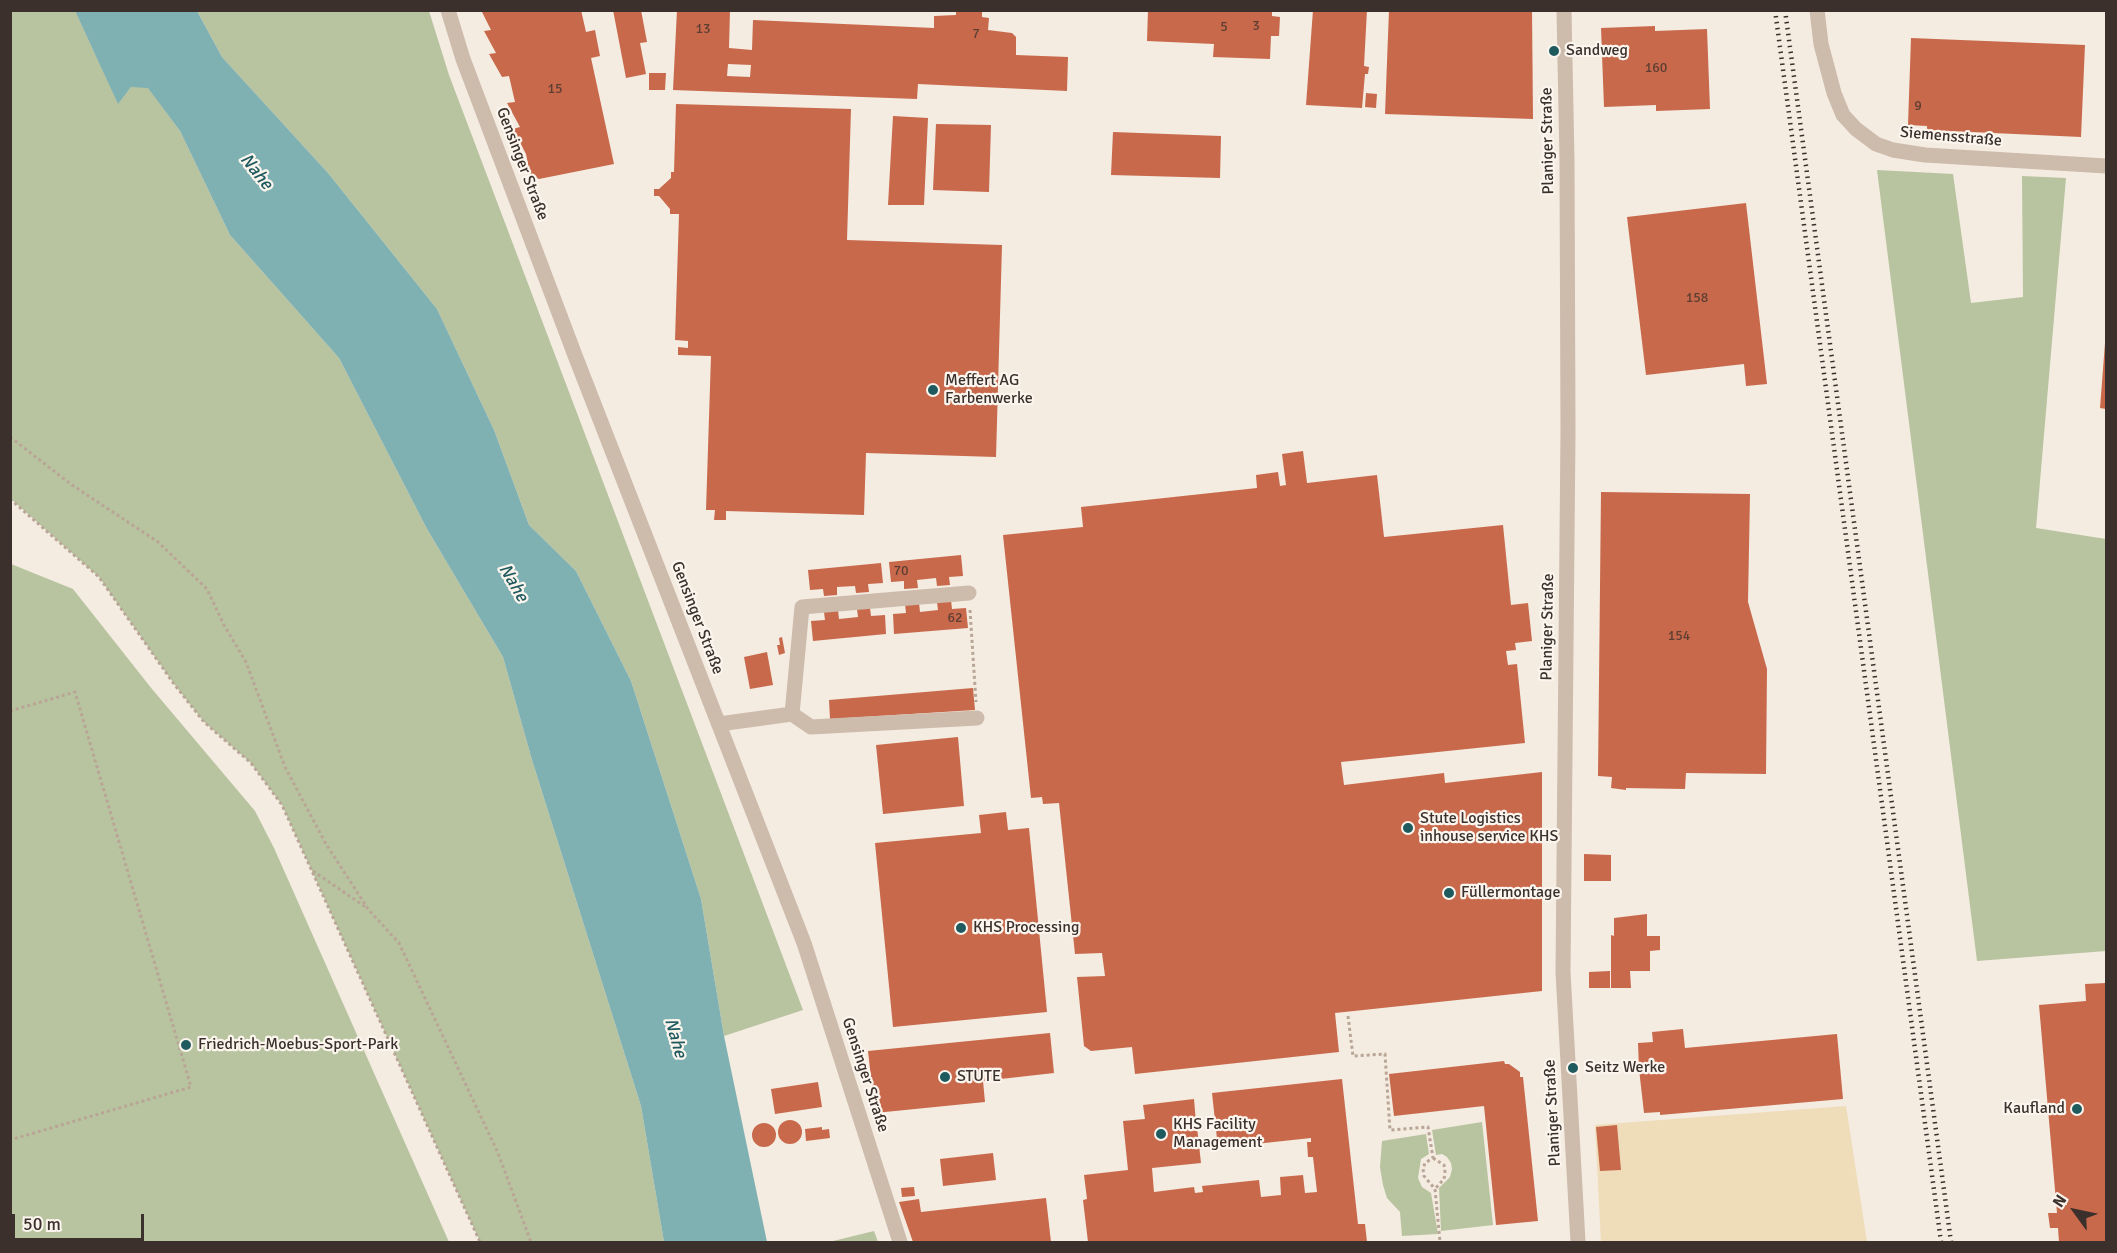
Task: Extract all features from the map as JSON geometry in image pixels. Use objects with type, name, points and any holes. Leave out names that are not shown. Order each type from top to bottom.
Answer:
[{"type":"street","name":"Gensinger Straße","points":[[448,10],[463,59],[576,358],[804,943],[900,1242]]},
{"type":"street","name":"Planiger Straße","points":[[1564,10],[1568,431],[1563,972],[1578,1242]]},
{"type":"street","name":"Siemensstraße","points":[[1817,10],[1821,44],[1834,93],[1843,115],[1856,129],[1876,144],[1893,150],[1925,155],[2106,166]]},
{"type":"street","points":[[792,714],[802,607],[969,593]]},
{"type":"street","points":[[719,724],[792,714],[811,727],[977,718]]},
{"type":"path","points":[[10,437],[72,485],[158,542],[207,589],[224,625],[246,662],[285,766],[326,844],[368,909],[399,943],[498,1153],[531,1242]]},
{"type":"path","points":[[10,499],[99,577],[174,684],[204,722],[251,763],[282,805],[480,1242]]},
{"type":"path","points":[[969,593],[977,718]]},
{"type":"path","points":[[10,711],[75,692],[191,1087],[10,1140]]},
{"type":"path","points":[[312,870],[368,909]]},
{"type":"path","points":[[1348,1016],[1353,1056],[1385,1054],[1390,1130],[1428,1127],[1433,1158],[1444,1165],[1444,1179],[1435,1189],[1440,1242]]},
{"type":"path","points":[[1433,1158],[1425,1163],[1423,1169],[1429,1185],[1435,1189]]},
{"type":"green space","points":[[11,11],[75,11],[118,103],[131,87],[148,87],[180,131],[230,235],[339,358],[427,529],[503,657],[532,760],[641,1106],[664,1242],[480,1242],[282,805],[251,763],[204,722],[174,684],[99,577],[11,499]]},
{"type":"green space","points":[[197,11],[429,11],[449,75],[803,1010],[724,1036],[701,899],[631,681],[576,571],[529,525],[494,430],[437,309],[328,173],[222,57]]},
{"type":"green space","points":[[1877,170],[1953,174],[1971,303],[2023,297],[2022,176],[2066,178],[2036,528],[2106,539],[2106,951],[1977,961]]},
{"type":"green space","name":"Friedrich-Moebus-Sport-Park","points":[[11,564],[73,589],[152,689],[255,811],[274,848],[449,1242],[11,1242]]},
{"type":"green space","points":[[1482,1122],[1493,1225],[1441,1231],[1439,1188],[1450,1177],[1452,1169],[1447,1157],[1442,1154],[1436,1155],[1432,1130]]},
{"type":"green space","points":[[1426,1134],[1429,1154],[1421,1159],[1418,1178],[1422,1187],[1431,1193],[1438,1234],[1402,1236],[1400,1212],[1387,1198],[1383,1185],[1380,1167],[1382,1141]]},
{"type":"green space","points":[[874,1231],[878,1242],[829,1242]]},
{"type":"sand","points":[[1846,1106],[1867,1242],[1601,1242],[1595,1125]]},
{"type":"water","name":"Nahe","points":[[75,11],[197,11],[222,57],[328,173],[437,309],[494,430],[529,525],[576,571],[631,681],[701,899],[724,1036],[767,1242],[664,1242],[641,1106],[532,760],[503,657],[427,529],[339,358],[230,235],[180,131],[148,88],[131,87],[118,104]]},
{"type":"building","points":[[481,10],[581,10],[586,32],[595,30],[600,56],[591,58],[614,164],[539,179],[530,174],[526,154],[513,129],[520,127],[507,103],[515,102],[509,76],[502,77],[489,54],[496,53],[484,31],[491,30]]},
{"type":"building","points":[[613,10],[641,10],[647,42],[640,43],[646,74],[626,78]]},
{"type":"building","points":[[677,10],[730,10],[729,48],[752,50],[753,20],[934,28],[934,16],[956,15],[956,10],[982,10],[982,17],[989,18],[988,30],[1012,33],[1016,37],[1016,55],[1068,57],[1067,91],[918,84],[917,99],[673,90]],"holes":[[[728,64],[751,65],[750,77],[727,76]]]},
{"type":"building","points":[[1148,10],[1272,12],[1272,16],[1280,17],[1279,36],[1271,36],[1270,59],[1213,57],[1214,44],[1147,41]]},
{"type":"building","points":[[1313,10],[1367,10],[1364,66],[1369,67],[1368,74],[1365,74],[1362,108],[1306,105]]},
{"type":"building","points":[[1389,10],[1532,10],[1533,119],[1385,114]]},
{"type":"building","points":[[1655,26],[1655,31],[1707,29],[1710,109],[1656,111],[1656,105],[1604,107],[1601,28]]},
{"type":"building","points":[[1911,38],[2085,45],[2081,137],[1927,130],[1927,126],[1908,125]]},
{"type":"building","points":[[649,73],[666,73],[665,90],[649,90]]},
{"type":"building","points":[[1366,93],[1377,94],[1376,108],[1365,107]]},
{"type":"building","points":[[676,104],[851,109],[847,240],[1002,245],[996,457],[866,453],[864,515],[726,511],[726,520],[714,520],[715,510],[706,510],[711,356],[678,355],[678,347],[688,348],[688,341],[675,340],[679,214],[670,214],[670,209],[659,196],[654,196],[654,189],[659,189],[671,178],[671,172],[674,172]]},
{"type":"building","points":[[893,116],[928,118],[924,205],[888,205]]},
{"type":"building","points":[[936,124],[991,125],[989,192],[933,190]]},
{"type":"building","points":[[1113,132],[1221,136],[1220,178],[1111,175]]},
{"type":"building","points":[[1746,203],[1767,384],[1746,386],[1744,364],[1646,375],[1627,217]]},
{"type":"building","points":[[2106,344],[2106,409],[2100,408]]},
{"type":"building","points":[[1303,451],[1307,483],[1377,475],[1384,537],[1503,525],[1511,605],[1528,603],[1532,641],[1515,643],[1516,650],[1506,651],[1508,665],[1517,664],[1525,743],[1341,762],[1344,785],[1444,773],[1445,783],[1542,772],[1542,991],[1335,1013],[1339,1052],[1135,1074],[1132,1047],[1091,1051],[1084,1046],[1077,977],[1105,976],[1102,953],[1075,954],[1059,803],[1043,804],[1042,797],[1031,798],[1003,535],[1083,527],[1081,507],[1257,488],[1256,475],[1278,472],[1280,486],[1286,485],[1282,454]]},
{"type":"building","points":[[1601,492],[1750,494],[1748,602],[1767,669],[1766,774],[1686,773],[1685,789],[1626,788],[1626,790],[1611,788],[1612,777],[1598,776]]},
{"type":"building","points":[[961,555],[963,576],[949,577],[950,585],[937,586],[936,578],[917,580],[918,588],[904,589],[904,581],[891,582],[889,562]]},
{"type":"building","points":[[881,563],[883,583],[868,584],[869,592],[856,593],[855,586],[837,587],[837,595],[824,596],[823,589],[810,590],[808,570]]},
{"type":"building","points":[[951,600],[952,609],[966,608],[968,628],[894,634],[893,614],[906,613],[905,604],[919,603],[920,612],[938,610],[937,602]]},
{"type":"building","points":[[870,608],[871,616],[885,615],[886,634],[813,641],[811,621],[825,620],[824,612],[838,610],[839,619],[858,617],[857,609]]},
{"type":"building","points":[[782,637],[785,653],[779,655],[777,645],[780,645],[779,638]]},
{"type":"building","points":[[767,652],[773,685],[750,689],[744,657]]},
{"type":"building","points":[[973,688],[975,710],[830,719],[829,700]]},
{"type":"building","points":[[958,737],[964,806],[883,814],[876,745]]},
{"type":"building","name":"KHS Processing","points":[[1006,812],[1008,830],[1029,828],[1047,1012],[893,1027],[875,843],[981,833],[979,815]]},
{"type":"building","points":[[1584,854],[1611,855],[1611,881],[1584,881]]},
{"type":"building","points":[[1647,914],[1647,936],[1660,936],[1660,950],[1650,951],[1650,971],[1630,971],[1631,988],[1611,988],[1611,935],[1614,936],[1614,918]]},
{"type":"building","points":[[1610,971],[1610,988],[1589,988],[1589,972]]},
{"type":"building","name":"Kaufland","points":[[2106,983],[2106,1242],[2059,1242],[2058,1228],[2050,1228],[2048,1213],[2057,1213],[2039,1005],[2086,1001],[2085,984]]},
{"type":"building","points":[[1683,1029],[1685,1048],[1837,1034],[1843,1099],[1660,1115],[1660,1112],[1644,1113],[1638,1043],[1653,1042],[1652,1032]]},
{"type":"building","name":"STUTE","points":[[1050,1033],[1054,1073],[983,1081],[985,1102],[875,1113],[868,1051]]},
{"type":"building","points":[[1504,1061],[1505,1064],[1509,1064],[1520,1072],[1520,1077],[1523,1077],[1538,1221],[1496,1225],[1484,1106],[1394,1116],[1389,1074]]},
{"type":"building","points":[[1342,1079],[1358,1224],[1365,1224],[1367,1242],[1088,1242],[1083,1200],[1087,1199],[1084,1175],[1128,1170],[1123,1121],[1145,1119],[1143,1105],[1194,1099],[1196,1123],[1200,1123],[1197,1127],[1201,1163],[1152,1168],[1154,1192],[1194,1187],[1195,1193],[1203,1192],[1202,1186],[1259,1180],[1261,1197],[1281,1195],[1280,1177],[1303,1175],[1305,1193],[1317,1192],[1313,1157],[1308,1157],[1307,1142],[1311,1142],[1311,1138],[1218,1148],[1212,1093]]},
{"type":"building","points":[[818,1082],[822,1107],[775,1114],[771,1089]]},
{"type":"building","points":[[790,1120],[798,1124],[802,1132],[798,1140],[790,1144],[782,1140],[778,1132],[782,1124]]},
{"type":"building","points":[[764,1123],[772,1127],[776,1135],[772,1143],[764,1147],[756,1143],[752,1135],[756,1127]]},
{"type":"building","points":[[1617,1125],[1621,1170],[1600,1171],[1596,1127]]},
{"type":"building","points":[[822,1127],[822,1130],[829,1129],[830,1138],[806,1141],[805,1129]]},
{"type":"building","points":[[993,1153],[996,1180],[943,1186],[940,1159]]},
{"type":"building","points":[[914,1187],[915,1196],[902,1197],[901,1188]]},
{"type":"building","points":[[1046,1198],[1051,1242],[913,1242],[899,1202],[919,1199],[921,1212]]},
{"type":"railway","points":[[1775,10],[1941,1242]]},
{"type":"railway","points":[[1785,10],[1951,1242]]},
{"type":"place","name":"Sandweg","points":[[1554,51]]},
{"type":"place","name":"Meffert AG Farbenwerke","points":[[933,390]]},
{"type":"place","name":"Stute Logistics inhouse service KHS","points":[[1408,828]]},
{"type":"place","name":"Füllermontage","points":[[1449,893]]},
{"type":"place","name":"KHS Processing","points":[[961,928]]},
{"type":"place","name":"Friedrich-Moebus-Sport-Park","points":[[186,1045]]},
{"type":"place","name":"Seitz Werke","points":[[1573,1068]]},
{"type":"place","name":"STUTE","points":[[945,1077]]},
{"type":"place","name":"Kaufland","points":[[2077,1109]]},
{"type":"place","name":"KHS Facility Management","points":[[1161,1134]]}]
